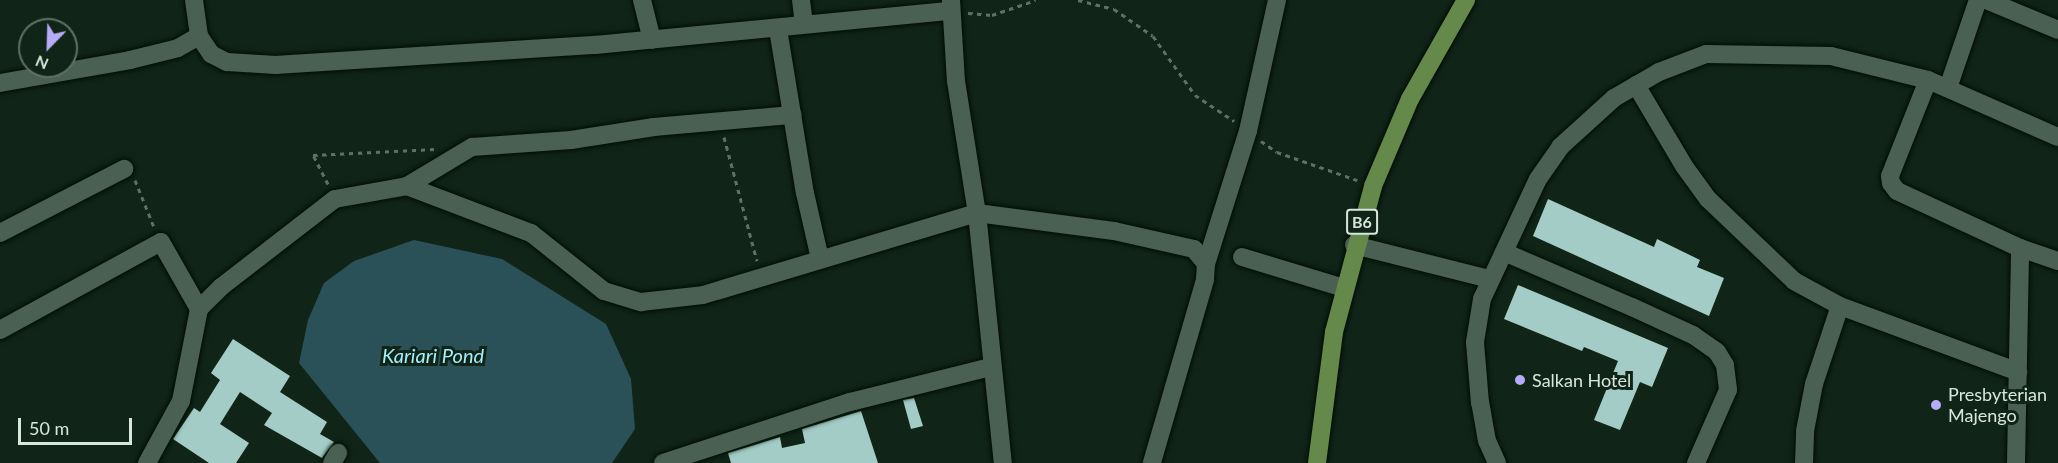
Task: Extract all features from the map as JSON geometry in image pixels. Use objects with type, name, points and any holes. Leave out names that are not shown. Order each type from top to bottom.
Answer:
[{"type":"main road","name":"B6","points":[[1317,463],[1334,332],[1354,245],[1373,186],[1419,82],[1466,0]]},
{"type":"street","points":[[194,0],[199,36],[211,54],[227,62],[276,65],[652,40],[778,29],[804,23],[950,5],[976,213],[990,367],[1003,463]]},
{"type":"street","points":[[642,0],[652,40]]},
{"type":"street","points":[[801,0],[804,23]]},
{"type":"street","points":[[1152,463],[1205,280],[1206,264],[1248,131],[1276,0]]},
{"type":"street","points":[[1948,88],[1978,0]]},
{"type":"street","points":[[1986,0],[2058,30]]},
{"type":"street","points":[[778,29],[820,260]]},
{"type":"street","points":[[0,83],[130,60],[178,48],[199,36]]},
{"type":"street","points":[[1497,463],[1487,441],[1480,403],[1475,342],[1489,279],[1538,179],[1560,147],[1591,116],[1636,85],[1706,54],[1741,52],[1831,56],[1928,80],[2058,137]]},
{"type":"street","points":[[1928,80],[1890,176],[1891,183],[1897,191],[2020,248],[2058,261]]},
{"type":"street","points":[[1636,85],[1684,166],[1708,199],[1794,281],[1840,306],[2018,372]]},
{"type":"street","points":[[147,463],[181,401],[199,309],[237,274],[335,199],[407,186],[472,147],[571,140],[719,120],[792,115]]},
{"type":"street","points":[[0,233],[124,169]]},
{"type":"street","points":[[407,186],[531,233],[604,291],[624,299],[666,302],[760,278],[976,213],[1114,231],[1194,249],[1206,264]]},
{"type":"street","points":[[0,330],[161,242],[199,309]]},
{"type":"street","points":[[1354,245],[1489,279]]},
{"type":"street","points":[[2016,463],[2020,248]]},
{"type":"street","points":[[1504,252],[1642,311],[1717,352],[1725,365],[1728,390],[1696,463]]},
{"type":"street","points":[[1242,258],[1344,288]]},
{"type":"street","points":[[1804,463],[1805,431],[1814,384],[1840,306]]},
{"type":"street","points":[[663,463],[850,402],[990,367]]},
{"type":"path","points":[[950,5],[992,15],[1036,0]]},
{"type":"path","points":[[1078,0],[1114,9],[1153,36],[1195,94],[1277,152],[1373,186]]},
{"type":"path","points":[[719,120],[760,278]]},
{"type":"path","points":[[335,199],[313,155],[438,149]]},
{"type":"path","points":[[124,169],[134,179],[161,242]]},
{"type":"water","name":"Kariari Pond","points":[[414,240],[502,259],[606,324],[631,379],[635,429],[612,463],[380,463],[299,363],[308,320],[324,283],[354,261]]},
{"type":"building","points":[[1548,199],[1654,247],[1657,239],[1700,260],[1697,267],[1724,278],[1709,316],[1533,236]]},
{"type":"building","points":[[1518,285],[1668,348],[1652,387],[1640,382],[1620,430],[1594,420],[1618,361],[1584,347],[1582,351],[1504,319]]},
{"type":"building","points":[[233,339],[290,376],[280,392],[327,422],[320,434],[334,442],[322,458],[264,425],[272,413],[240,392],[220,424],[249,443],[236,463],[209,463],[173,439],[194,408],[200,412],[220,380],[211,373]]},
{"type":"building","points":[[914,398],[923,426],[911,429],[903,400]]},
{"type":"building","points":[[861,411],[878,463],[731,463],[728,453],[780,437],[782,448],[805,443],[802,429]]},
{"type":"place","name":"Salkan Hotel","points":[[1520,380]]},
{"type":"place","name":"Presbyterian Majengo","points":[[1936,405]]}]
